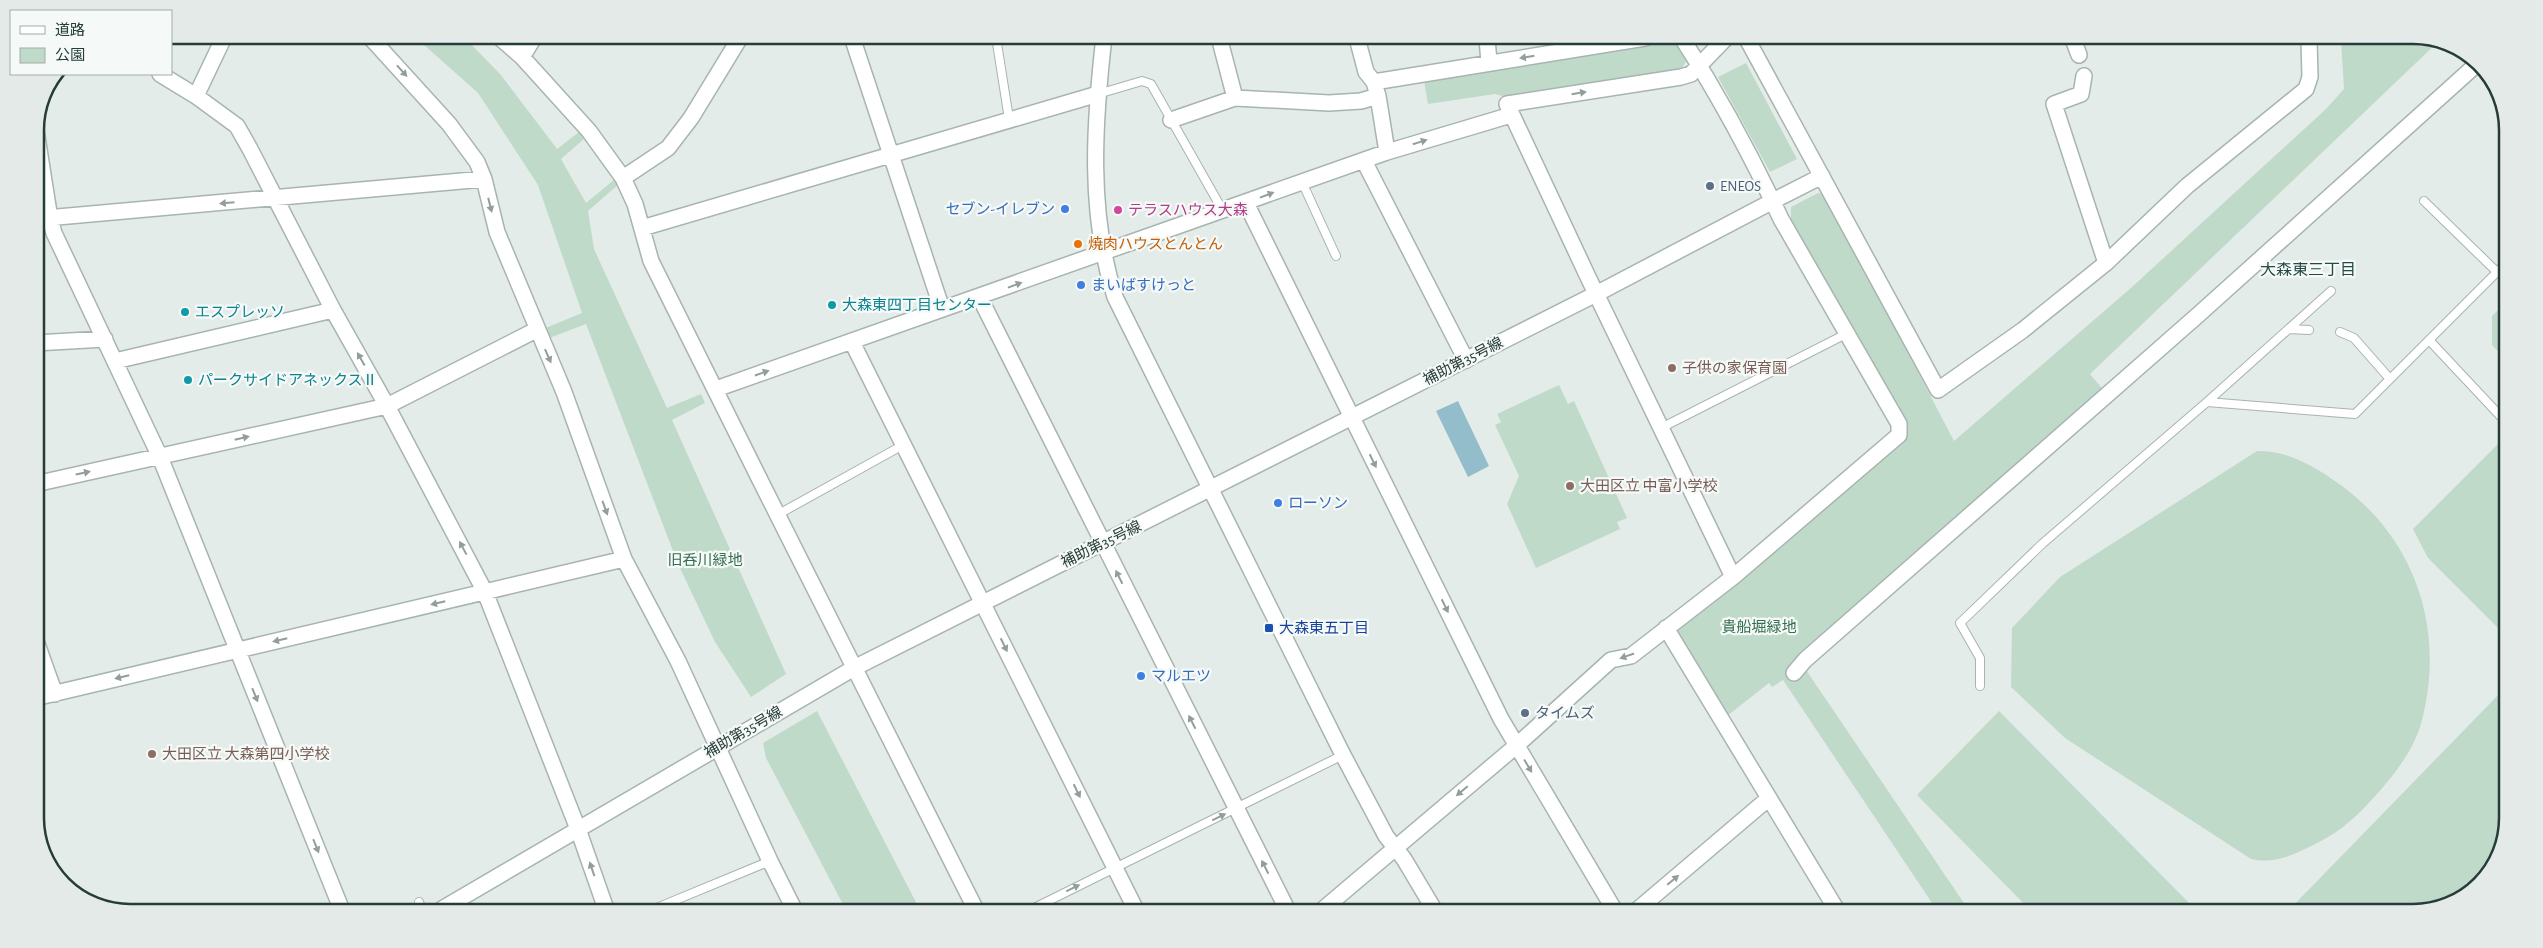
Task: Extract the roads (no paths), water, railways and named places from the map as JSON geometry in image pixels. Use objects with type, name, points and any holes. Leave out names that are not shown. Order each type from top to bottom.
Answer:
[{"type":"street","points":[[196,96],[221,44]]},
{"type":"street","points":[[376,44],[449,124],[477,162],[484,179],[497,232],[536,330],[564,392],[624,560],[678,661],[770,862],[791,904]]},
{"type":"street","points":[[507,44],[522,57],[589,131],[623,178],[635,204],[651,260],[716,389],[758,478],[973,904]]},
{"type":"street","points":[[522,57],[530,44]]},
{"type":"street","points":[[623,178],[668,148],[691,118],[736,44]]},
{"type":"street","points":[[854,44],[942,310]]},
{"type":"street","points":[[1103,44],[1098,94],[1096,183],[1103,253],[1115,297],[1130,331],[1343,755],[1386,836],[1397,848],[1431,904]]},
{"type":"street","points":[[1221,44],[1235,98]]},
{"type":"street","points":[[1359,44],[1366,72],[1376,89],[1386,152]]},
{"type":"street","points":[[1488,44],[1489,63]]},
{"type":"street","points":[[1171,120],[1235,98],[1329,103],[1361,101],[1376,89],[1489,63],[1608,44]]},
{"type":"street","points":[[1329,904],[1516,746],[1611,660],[1631,656],[1733,577],[1899,435],[1899,424],[1846,334],[1700,66],[1686,44]]},
{"type":"street","points":[[1720,44],[1691,74],[1681,77],[1507,104],[1596,294],[1733,577]]},
{"type":"street","points":[[1750,44],[1938,390],[2023,330],[2106,263],[2187,186],[2306,89],[2310,77],[2309,44]]},
{"type":"street","points":[[2075,44],[2079,55]]},
{"type":"street","points":[[1794,673],[1805,660],[2191,321],[2473,68]]},
{"type":"street","points":[[162,75],[196,96],[237,126],[333,310],[387,406],[485,592],[578,829],[604,904]]},
{"type":"street","points":[[2084,76],[2081,94],[2054,104],[2106,263]]},
{"type":"street","points":[[642,228],[1010,118],[1098,94]]},
{"type":"street","points":[[716,389],[980,298],[1386,152],[1511,115]]},
{"type":"street","points":[[1364,161],[1466,360]]},
{"type":"street","name":"補助第35号線","points":[[450,904],[854,668],[1596,294],[1822,176]]},
{"type":"street","points":[[44,219],[484,179]]},
{"type":"street","points":[[1246,203],[1516,746],[1611,904]]},
{"type":"street","points":[[44,221],[54,233],[160,457],[339,904]]},
{"type":"street","points":[[980,298],[1102,544],[1285,904]]},
{"type":"street","points":[[115,361],[333,310]]},
{"type":"street","points":[[44,482],[387,406],[536,330]]},
{"type":"street","points":[[44,342],[105,339]]},
{"type":"street","points":[[852,342],[905,444],[1133,904]]},
{"type":"street","points":[[44,696],[624,560]]},
{"type":"street","points":[[1666,628],[1833,904]]},
{"type":"street","points":[[44,665],[54,694]]},
{"type":"street","points":[[1644,904],[1769,798]]},
{"type":"lane","points":[[997,44],[1010,118]]},
{"type":"lane","points":[[1098,94],[1142,81],[1151,84],[1223,211]]},
{"type":"lane","points":[[1302,182],[1336,256]]},
{"type":"lane","points":[[2206,402],[2355,414],[2497,272],[2424,201]]},
{"type":"lane","points":[[1980,686],[1980,658],[1960,623],[2042,544],[2331,291]]},
{"type":"lane","points":[[2289,329],[2309,330]]},
{"type":"lane","points":[[2340,332],[2354,338],[2390,379]]},
{"type":"lane","points":[[1661,428],[1846,334]]},
{"type":"lane","points":[[2429,340],[2499,415]]},
{"type":"lane","points":[[777,514],[905,444]]},
{"type":"lane","points":[[1042,904],[1343,755]]},
{"type":"lane","points":[[666,904],[770,862]]},
{"type":"water","points":[[1458,401],[1489,466],[1468,477],[1436,411]]},
{"type":"place","name":"ENEOS","points":[[1710,186]]},
{"type":"place","name":"セブン-イレブン","points":[[1065,209]]},
{"type":"place","name":"テラスハウス大森","points":[[1118,210]]},
{"type":"place","name":"焼肉ハウスとんとん","points":[[1078,244]]},
{"type":"place","name":"まいばすけっと","points":[[1081,285]]},
{"type":"place","name":"大森東四丁目センター","points":[[832,305]]},
{"type":"place","name":"エスプレッソ","points":[[185,312]]},
{"type":"place","name":"子供の家保育園","points":[[1672,368]]},
{"type":"place","name":"パークサイドアネックスⅡ","points":[[188,380]]},
{"type":"place","name":"大田区立 中富小学校","points":[[1570,486]]},
{"type":"place","name":"ローソン","points":[[1278,503]]},
{"type":"place","name":"大森東五丁目","points":[[1269,628]]},
{"type":"place","name":"マルエツ","points":[[1141,676]]},
{"type":"place","name":"タイムズ","points":[[1525,713]]},
{"type":"place","name":"大田区立 大森第四小学校","points":[[152,754]]},
{"type":"district","name":"大森東三丁目","points":[[2308,269]]},
{"type":"park label","name":"旧呑川緑地","points":[[705,560]]},
{"type":"park label","name":"貴船堀緑地","points":[[1759,627]]}]
